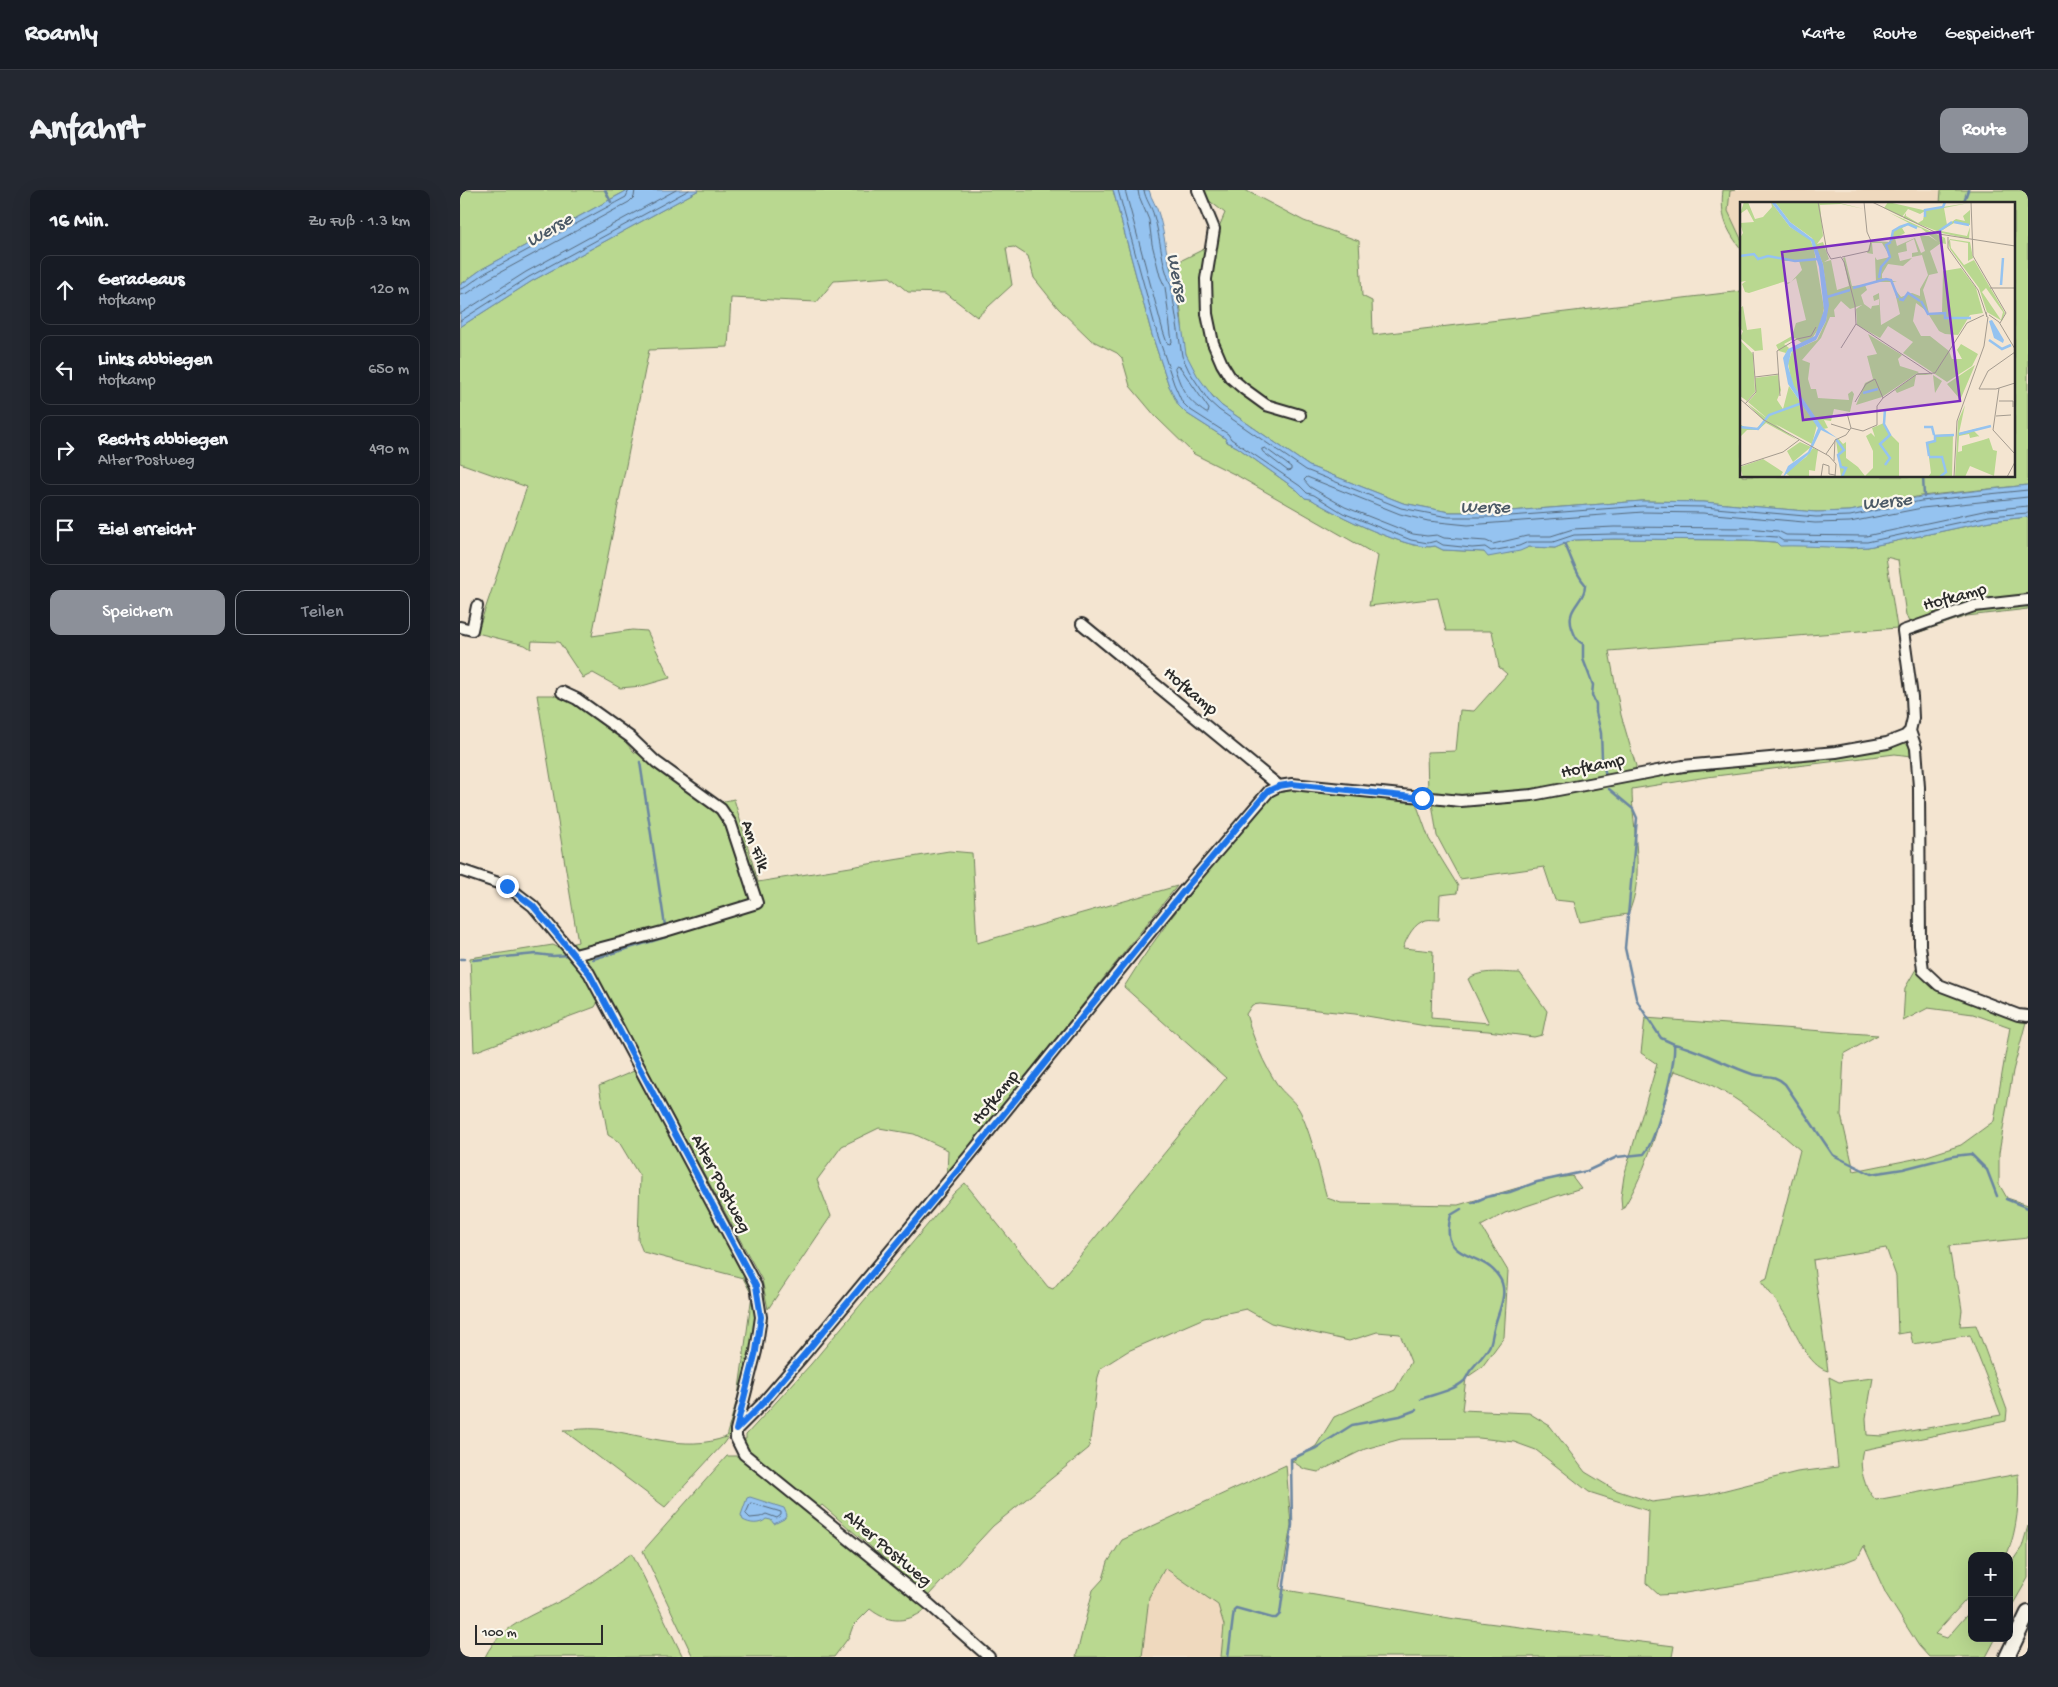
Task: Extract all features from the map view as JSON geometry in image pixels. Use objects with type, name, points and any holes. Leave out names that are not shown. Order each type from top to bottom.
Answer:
[{"type":"main road","points":[[2007,1657],[2028,1613]]},
{"type":"street","points":[[1198,190],[1214,229],[1206,279],[1207,314],[1213,343],[1222,364],[1230,376],[1244,389],[1266,404],[1300,415]]},
{"type":"street","name":"Hofkamp","points":[[2028,600],[1974,606],[1903,630],[1912,697],[1913,718],[1910,731],[1916,748],[1919,780],[1920,936],[1923,970],[1939,985],[2018,1015],[2028,1016]]},
{"type":"street","points":[[460,627],[472,630],[477,606]]},
{"type":"street","name":"Hofkamp","points":[[1082,624],[1279,786]]},
{"type":"street","name":"Am Filk","points":[[562,692],[577,699],[630,737],[656,762],[721,809],[731,824],[757,902],[662,932],[575,955]]},
{"type":"street","name":"Hofkamp","points":[[736,1430],[761,1405],[877,1267],[1268,791],[1279,786],[1292,784],[1461,801],[1532,795],[1683,766],[1868,748],[1898,740],[1910,731]]},
{"type":"street","name":"Alter Postweg","points":[[460,870],[507,886],[533,906],[589,973],[756,1286],[761,1317],[756,1351],[736,1430],[736,1438],[744,1454],[922,1599],[989,1657]]},
{"type":"shaded area","points":[[1730,190],[1941,190],[1940,202],[1740,202],[1740,237],[1728,211]]},
{"type":"shaded area","points":[[1165,1568],[1218,1605],[1225,1625],[1221,1657],[1142,1657],[1149,1597]]},
{"type":"green space","points":[[460,190],[628,190],[482,269],[460,285]]},
{"type":"green space","points":[[699,190],[1113,190],[1152,335],[1169,386],[1186,413],[1225,438],[1227,442],[1237,447],[1297,490],[1305,498],[1311,499],[1353,522],[1391,538],[1424,547],[1435,546],[1443,550],[1508,553],[1529,547],[1555,548],[1574,540],[1614,539],[1747,540],[1851,548],[1868,547],[1990,521],[2028,517],[2028,609],[1967,616],[1914,634],[1906,615],[1898,560],[1886,557],[1897,628],[1609,651],[1621,715],[1636,766],[1634,779],[1891,747],[1904,743],[1909,745],[1911,756],[1895,754],[1707,777],[1632,789],[1637,869],[1633,899],[1628,914],[1580,922],[1574,902],[1555,900],[1544,867],[1460,879],[1437,836],[1432,803],[1428,795],[1427,752],[1456,751],[1460,710],[1474,711],[1507,674],[1499,667],[1492,631],[1446,631],[1438,598],[1369,606],[1378,556],[1238,476],[1194,454],[1156,417],[1130,386],[1122,358],[1117,353],[1091,340],[1058,308],[1034,278],[1028,256],[1014,247],[1006,248],[1012,285],[977,317],[946,293],[908,292],[890,277],[834,281],[817,302],[731,298],[728,347],[649,350],[592,636],[632,630],[647,631],[670,678],[642,686],[620,688],[593,673],[583,678],[559,642],[532,641],[531,649],[525,645],[477,633],[527,487],[460,463],[460,327],[532,281]]},
{"type":"green space","points":[[1203,190],[1245,190],[1304,221],[1359,241],[1362,296],[1372,301],[1373,335],[1740,291],[1740,478],[2016,478],[2016,202],[1940,202],[1941,190],[2028,190],[2028,485],[1921,496],[1850,511],[1816,512],[1704,502],[1642,501],[1497,512],[1449,512],[1403,503],[1309,466],[1222,406],[1197,376],[1185,350],[1179,297],[1170,266],[1210,246],[1212,233],[1219,227],[1225,213],[1207,199]]},
{"type":"green space","points":[[1723,190],[1735,190],[1730,191],[1728,211],[1740,237],[1740,247],[1725,222],[1722,199]]},
{"type":"green space","points":[[537,695],[553,695],[574,703],[612,727],[634,752],[647,757],[707,805],[734,799],[758,882],[949,851],[972,853],[977,943],[1177,886],[947,1175],[948,1150],[914,1134],[879,1128],[842,1146],[817,1180],[831,1216],[768,1309],[762,1280],[595,974],[570,944],[578,942]]},
{"type":"green space","points":[[1293,789],[1416,803],[1429,839],[1458,886],[1457,893],[1440,895],[1439,920],[1426,920],[1418,924],[1409,935],[1403,948],[1433,951],[1431,1018],[1489,1023],[1468,979],[1479,974],[1493,972],[1520,973],[1547,1011],[1542,1035],[1534,1037],[1432,1027],[1355,1014],[1260,1004],[1252,1005],[1246,1014],[1256,1042],[1273,1078],[1301,1113],[1327,1198],[1341,1203],[1458,1205],[1549,1179],[1572,1176],[1581,1188],[1505,1213],[1481,1226],[1508,1271],[1504,1337],[1482,1367],[1466,1378],[1462,1410],[1529,1413],[1550,1426],[1585,1472],[1615,1490],[1652,1502],[1706,1495],[1797,1472],[1838,1467],[1829,1377],[1839,1382],[1873,1378],[1866,1418],[1867,1435],[1882,1436],[2001,1415],[1970,1335],[1913,1344],[1910,1332],[1898,1334],[1896,1276],[1886,1248],[1813,1260],[1828,1371],[1814,1363],[1798,1340],[1774,1298],[1761,1281],[1767,1278],[1800,1150],[1757,1114],[1726,1093],[1709,1084],[1674,1071],[1647,1160],[1622,1210],[1621,1197],[1624,1176],[1657,1064],[1641,1053],[1645,1018],[1878,1035],[1844,1054],[1841,1115],[1854,1171],[1924,1157],[1961,1145],[1994,1121],[2010,1027],[1973,1014],[1928,1008],[1903,1021],[1905,988],[1916,969],[1924,979],[1936,988],[2026,1022],[2013,1071],[1999,1153],[1999,1184],[2007,1198],[2028,1205],[2028,1238],[1949,1246],[1962,1310],[1960,1326],[1976,1325],[2007,1410],[2006,1421],[1863,1450],[1861,1463],[1865,1483],[1876,1500],[2018,1474],[2017,1515],[2008,1552],[1968,1552],[1968,1597],[1935,1634],[1947,1638],[1968,1614],[1968,1642],[1994,1642],[1986,1657],[1929,1657],[1919,1646],[1886,1594],[1864,1546],[1858,1557],[1843,1563],[1779,1578],[1679,1594],[1659,1595],[1646,1583],[1649,1511],[1589,1492],[1536,1450],[1514,1442],[1479,1438],[1401,1439],[1365,1449],[1318,1472],[1304,1469],[1292,1461],[1316,1446],[1334,1417],[1395,1390],[1411,1362],[1400,1334],[1377,1332],[1349,1341],[1271,1323],[1246,1309],[1204,1318],[1128,1351],[1101,1368],[1098,1377],[1089,1448],[993,1526],[928,1596],[822,1505],[817,1509],[742,1445],[740,1439],[746,1439],[746,1435],[811,1364],[954,1193],[965,1183],[1048,1287],[1053,1289],[1226,1078],[1124,987],[1166,925],[1212,866],[1245,828],[1264,801],[1282,790]]},
{"type":"green space","points":[[553,945],[568,952],[585,974],[599,1000],[595,1007],[474,1052],[470,958]]},
{"type":"green space","points":[[634,1071],[726,1236],[757,1302],[756,1327],[731,1433],[665,1507],[563,1430],[598,1429],[678,1443],[710,1441],[726,1437],[738,1396],[752,1295],[743,1278],[643,1252],[638,1240],[640,1177],[619,1142],[608,1135],[599,1086]]},
{"type":"green space","points":[[727,1456],[738,1456],[798,1500],[929,1607],[914,1616],[900,1620],[885,1618],[870,1609],[853,1626],[849,1637],[834,1657],[693,1657],[643,1551]]},
{"type":"green space","points":[[1286,1465],[1291,1525],[1280,1589],[1455,1619],[1674,1646],[1672,1657],[1221,1657],[1224,1625],[1218,1605],[1165,1568],[1149,1597],[1142,1657],[1076,1657],[1093,1590],[1103,1579],[1108,1562],[1122,1540]]},
{"type":"green space","points":[[2028,1526],[2028,1578],[2013,1604],[2013,1560],[2022,1547]]},
{"type":"green space","points":[[632,1553],[683,1657],[485,1657],[492,1645],[513,1626],[575,1593]]},
{"type":"water","points":[[628,190],[699,190],[532,281],[460,327],[460,285],[482,269]]},
{"type":"water","points":[[1113,190],[1149,190],[1158,212],[1170,267],[1176,284],[1186,354],[1197,375],[1213,397],[1222,406],[1309,466],[1403,503],[1449,512],[1497,512],[1642,501],[1704,502],[1816,512],[1850,511],[1920,497],[2028,485],[2028,517],[1990,521],[1868,547],[1780,546],[1776,542],[1747,540],[1574,540],[1555,548],[1529,547],[1520,551],[1488,557],[1484,552],[1443,550],[1435,546],[1424,547],[1391,538],[1353,522],[1311,499],[1305,498],[1297,490],[1237,447],[1227,442],[1225,438],[1186,413],[1178,405],[1169,386],[1152,335]]},
{"type":"water","points":[[750,1497],[784,1508],[787,1515],[784,1519],[774,1524],[771,1520],[766,1519],[758,1523],[743,1520],[741,1515],[747,1498]]},
{"type":"waterway","points":[[605,190],[611,202]]},
{"type":"waterway","points":[[1964,202],[1968,190]]},
{"type":"waterway","points":[[1923,478],[1924,497]]},
{"type":"waterway","points":[[1564,543],[1578,574],[1585,584],[1582,596],[1571,615],[1571,621],[1576,638],[1583,644],[1583,659],[1593,685],[1592,695],[1596,704],[1606,776]]},
{"type":"waterway","points":[[640,762],[665,926]]},
{"type":"waterway","points":[[1472,1203],[1537,1182],[1587,1171],[1617,1157],[1644,1154],[1660,1118],[1672,1067],[1674,1044],[1661,1038],[1636,998],[1625,948],[1637,818],[1633,809],[1609,789]]},
{"type":"waterway","points":[[593,959],[666,937]]},
{"type":"waterway","points":[[473,960],[536,954],[569,955]]},
{"type":"waterway","points":[[1674,1044],[1694,1050],[1752,1074],[1777,1078],[1785,1084],[1833,1155],[1871,1174],[1971,1154],[1987,1170],[1997,1196]]},
{"type":"waterway","points":[[2006,1199],[2028,1208]]},
{"type":"waterway","points":[[1421,1399],[1449,1390],[1465,1380],[1490,1345],[1502,1303],[1503,1290],[1499,1277],[1482,1262],[1463,1254],[1450,1241],[1451,1215],[1461,1209]]},
{"type":"waterway","points":[[1228,1657],[1234,1610],[1236,1608],[1272,1618],[1276,1618],[1280,1614],[1292,1525],[1291,1459],[1316,1448],[1352,1425],[1400,1416],[1416,1410]]},
{"type":"route","points":[[507,886],[533,906],[589,973],[756,1286],[761,1317],[756,1351],[736,1430],[761,1405],[803,1356],[970,1156],[1186,888],[1268,791],[1279,786],[1292,784],[1422,798]]},
{"type":"water label","name":"Werse","points":[[550,231]]},
{"type":"water label","name":"Werse","points":[[1176,278]]},
{"type":"water label","name":"Werse","points":[[1887,503]]},
{"type":"water label","name":"Werse","points":[[1485,508]]}]
